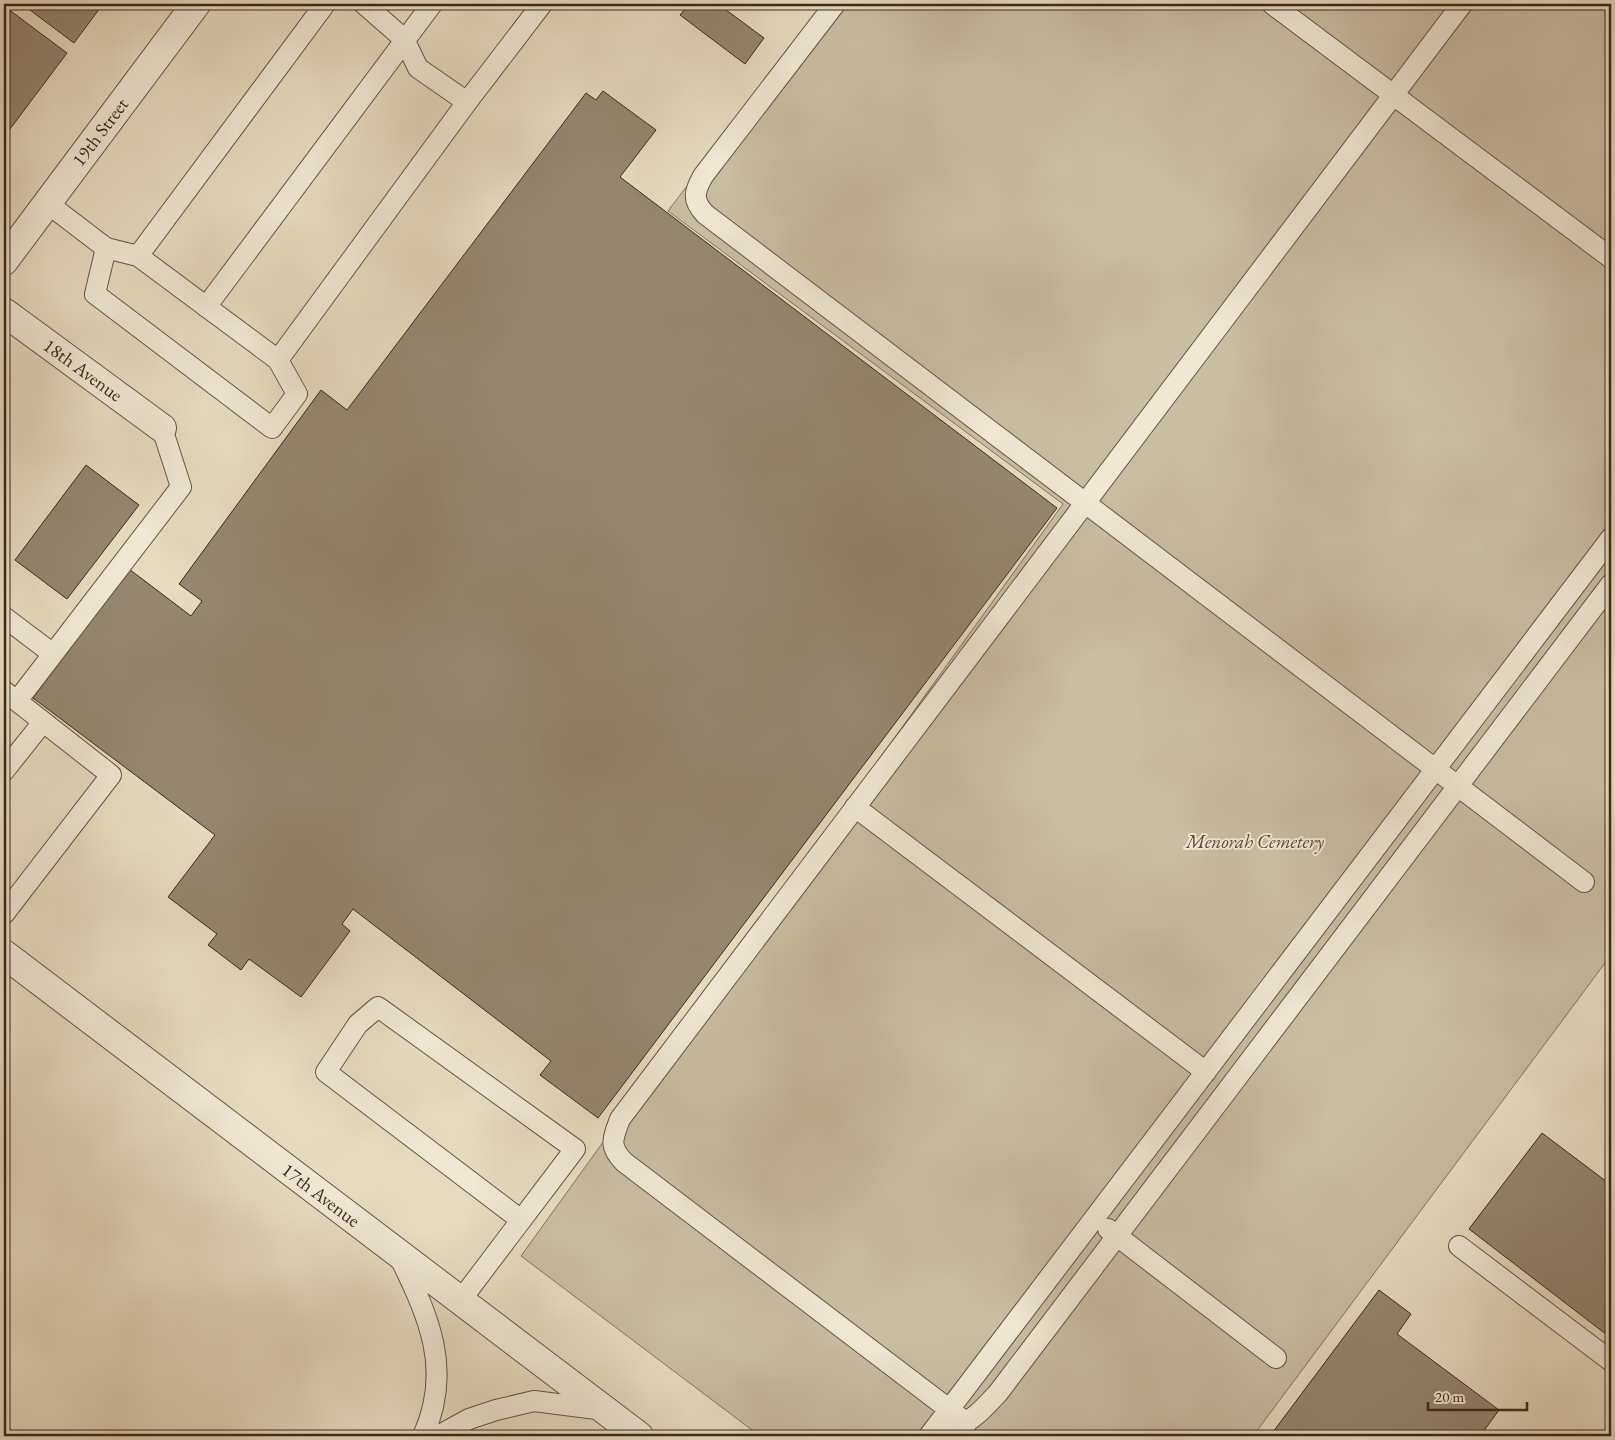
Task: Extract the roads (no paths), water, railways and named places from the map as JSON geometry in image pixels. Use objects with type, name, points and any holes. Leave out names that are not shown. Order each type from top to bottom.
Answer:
[{"type":"street","name":"19th Street","points":[[4,261],[196,4]]},
{"type":"street","name":"18th Avenue","points":[[4,312],[162,428]]},
{"type":"street","name":"17th Avenue","points":[[4,954],[639,1436]]},
{"type":"lane","points":[[138,256],[326,4]]},
{"type":"lane","points":[[364,4],[404,39],[418,68],[467,102]]},
{"type":"lane","points":[[206,306],[432,4]]},
{"type":"lane","points":[[278,360],[467,102],[542,4]]},
{"type":"lane","points":[[836,4],[703,176],[695,195],[698,206],[1084,503],[1584,882]]},
{"type":"lane","points":[[1272,4],[1611,258]]},
{"type":"lane","points":[[967,1423],[624,1162],[616,1154],[612,1143],[620,1119],[1462,4]]},
{"type":"lane","points":[[47,203],[106,248],[138,256],[278,360],[297,394],[272,428],[95,294],[106,248]]},
{"type":"lane","points":[[4,914],[111,775],[10,696],[53,654],[181,488],[162,428]]},
{"type":"lane","points":[[929,1436],[1611,538]]},
{"type":"lane","points":[[929,1436],[967,1423],[998,1393],[1611,584]]},
{"type":"lane","points":[[4,617],[53,654]]},
{"type":"lane","points":[[4,771],[43,722]]},
{"type":"lane","points":[[855,806],[1206,1072]]},
{"type":"lane","points":[[460,1301],[575,1149],[378,1008],[358,1024],[326,1072],[521,1220]]},
{"type":"lane","points":[[1095,1219],[1276,1358]]},
{"type":"lane","points":[[1459,1246],[1611,1361]]},
{"type":"lane","points":[[398,1254],[417,1291],[429,1323],[437,1356],[438,1381],[435,1402],[430,1422],[423,1436]]},
{"type":"lane","points":[[438,1436],[469,1419],[534,1401],[605,1410]]},
{"type":"park label","name":"Menorah Cemetery","points":[[1255,841]]}]
